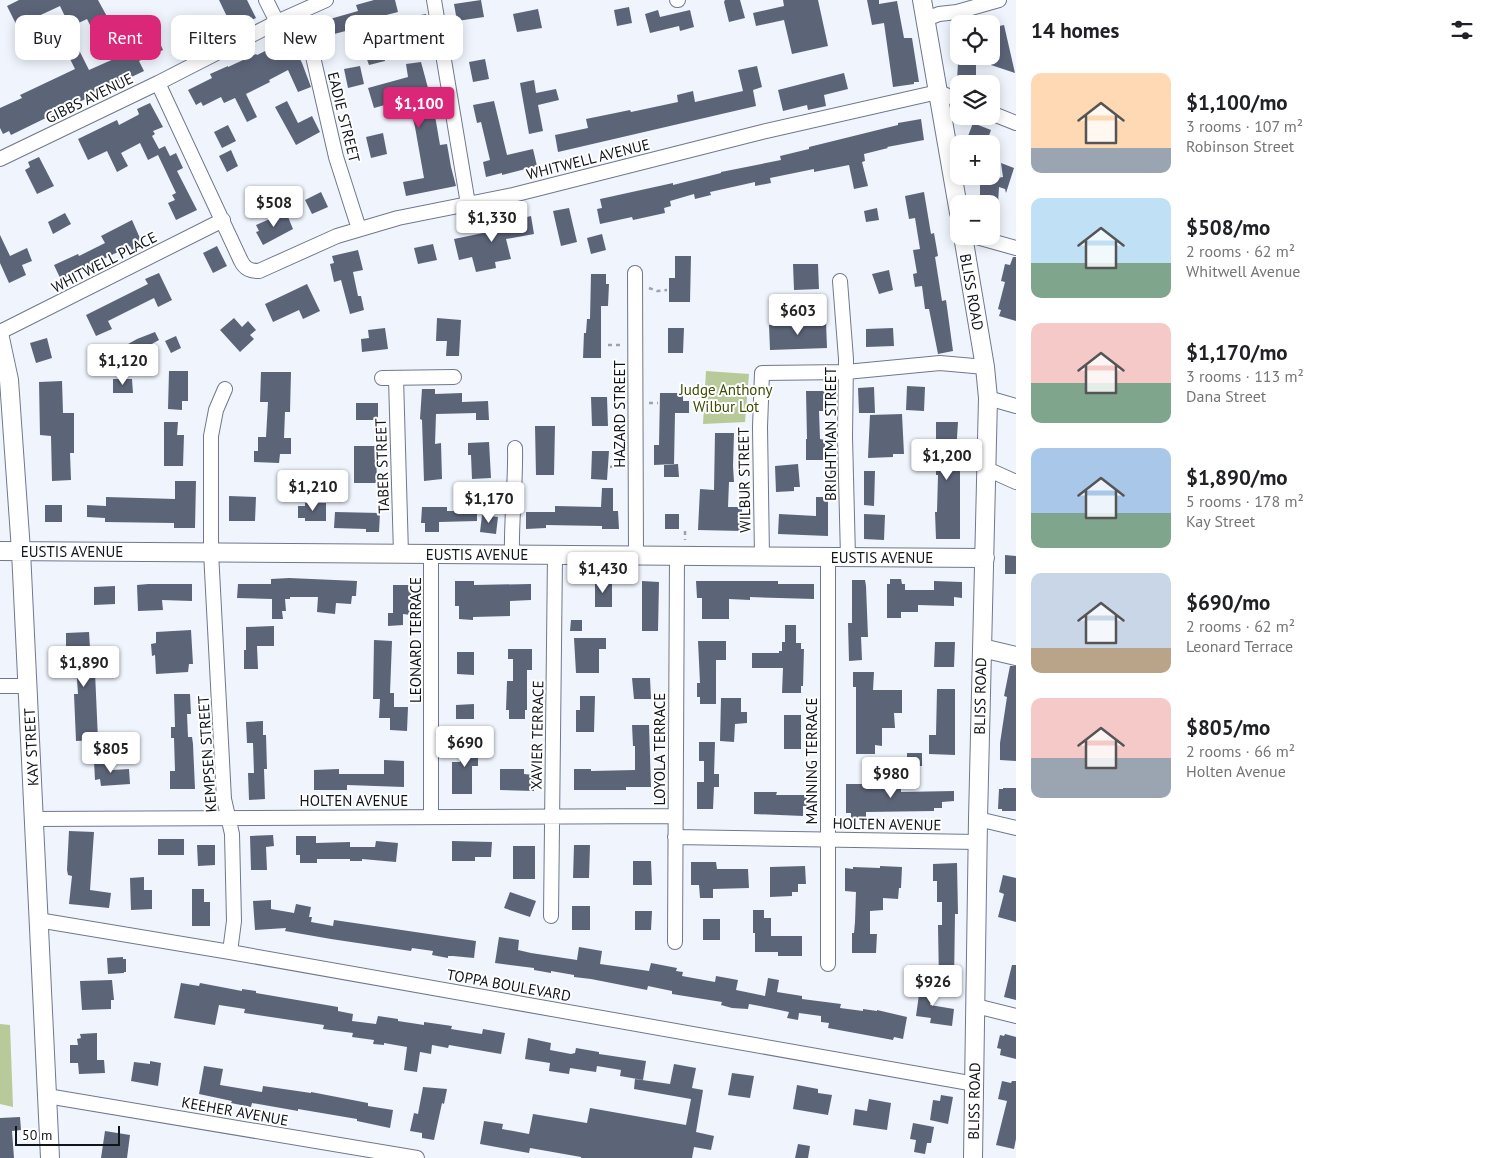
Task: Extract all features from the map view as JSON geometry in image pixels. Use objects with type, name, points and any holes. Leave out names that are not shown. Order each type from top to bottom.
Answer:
[{"type":"street","points":[[266,0],[274,15]]},
{"type":"street","name":"GIBBS AVENUE","points":[[294,15],[326,0]]},
{"type":"street","points":[[434,0],[468,204]]},
{"type":"street","points":[[922,0],[956,195]]},
{"type":"street","points":[[926,19],[939,14],[957,12],[999,0]]},
{"type":"street","name":"EADIE STREET","points":[[301,12],[306,26],[336,157],[359,229]]},
{"type":"street","name":"GIBBS AVENUE","points":[[0,159],[158,83],[265,28]]},
{"type":"street","points":[[158,83],[223,220]]},
{"type":"street","points":[[938,92],[950,97]]},
{"type":"street","name":"WHITWELL AVENUE","points":[[223,220],[244,267],[251,271],[259,271],[337,236],[398,218],[513,195],[762,132],[938,92]]},
{"type":"street","points":[[1000,117],[1016,123]]},
{"type":"street","name":"WHITWELL PLACE","points":[[0,332],[223,220]]},
{"type":"street","points":[[1000,244],[1016,248]]},
{"type":"street","name":"BLISS ROAD","points":[[965,245],[985,367],[988,398],[978,819],[973,1158]]},
{"type":"street","name":"HAZARD STREET","points":[[635,277],[636,556]]},
{"type":"street","name":"BRIGHTMAN STREET","points":[[840,281],[846,359],[845,437],[848,557]]},
{"type":"street","name":"KAY STREET","points":[[0,338],[21,551],[50,1158]]},
{"type":"street","points":[[846,372],[940,363],[985,367]]},
{"type":"street","name":"WILBUR STREET","points":[[762,556],[760,428],[762,372],[846,372]]},
{"type":"street","name":"TABER STREET","points":[[400,554],[389,378],[454,378]]},
{"type":"street","name":"KEMPSEN STREET","points":[[225,389],[216,410],[211,436],[211,552],[224,799],[232,834],[234,922],[230,952]]},
{"type":"street","points":[[988,398],[1016,406]]},
{"type":"street","points":[[512,554],[511,524],[516,473],[515,448]]},
{"type":"street","points":[[987,469],[1016,482]]},
{"type":"street","name":"EUSTIS AVENUE","points":[[0,551],[985,558]]},
{"type":"street","name":"LEONARD TERRACE","points":[[431,554],[431,816]]},
{"type":"street","name":"XAVIER TERRACE","points":[[550,916],[555,555]]},
{"type":"street","name":"LOYOLA TERRACE","points":[[674,942],[677,556]]},
{"type":"street","name":"MANNING TERRACE","points":[[828,557],[828,964]]},
{"type":"street","points":[[982,648],[1016,656]]},
{"type":"street","points":[[0,686],[28,686]]},
{"type":"street","name":"HOLTEN AVENUE","points":[[34,819],[675,816]]},
{"type":"street","points":[[978,819],[1016,828]]},
{"type":"street","name":"HOLTEN AVENUE","points":[[675,837],[978,842]]},
{"type":"street","name":"TOPPA BOULEVARD","points":[[38,920],[230,952],[975,1084]]},
{"type":"street","points":[[976,1006],[1016,1016]]},
{"type":"street","name":"KEEHER AVENUE","points":[[47,1096],[417,1158]]},
{"type":"path","points":[[635,277],[657,291],[667,290]]},
{"type":"path","points":[[610,467],[620,464],[623,460]]},
{"type":"green space","name":"Judge Anthony Wilbur Lot","points":[[706,371],[749,374],[745,422],[703,424]]},
{"type":"green space","points":[[0,1024],[10,1025],[13,1107],[0,1104]]},
{"type":"building","points":[[19,0],[98,0],[106,15],[90,15],[90,25],[87,19],[80,22],[80,15],[64,15],[60,6],[41,15],[15,15],[15,22],[7,6]]},
{"type":"building","points":[[219,0],[247,0],[254,15],[226,15]]},
{"type":"building","points":[[374,0],[395,0],[398,12],[386,15],[345,15],[345,31],[335,34],[335,18],[358,11],[356,5]]},
{"type":"building","points":[[481,0],[484,17],[463,20],[463,15],[456,15],[454,4]]},
{"type":"building","points":[[725,0],[740,0],[745,18],[729,22]]},
{"type":"building","points":[[783,0],[818,0],[828,46],[792,54],[784,20],[756,26],[753,13],[784,6]]},
{"type":"building","points":[[867,0],[879,0],[879,4],[897,1],[904,38],[912,38],[919,82],[893,87],[884,23],[872,25]]},
{"type":"building","points":[[629,7],[632,23],[617,26],[614,10]]},
{"type":"building","points":[[538,9],[542,28],[517,32],[513,14]]},
{"type":"building","points":[[658,10],[660,17],[690,10],[694,27],[680,31],[679,26],[650,33],[645,14]]},
{"type":"building","points":[[1004,25],[1015,73],[991,65],[1000,65],[1000,26]]},
{"type":"building","points":[[265,51],[265,60],[300,60],[311,87],[298,92],[288,70],[269,80],[270,82],[246,94],[257,117],[247,122],[235,98],[224,103],[221,97],[203,106],[201,102],[196,105],[188,90],[212,78],[210,74],[243,60],[255,60],[255,54]]},
{"type":"building","points":[[80,52],[89,70],[112,60],[141,60],[139,61],[144,71],[73,105],[71,101],[52,111],[54,114],[11,135],[9,131],[3,134],[0,128],[0,108],[22,98],[20,95],[75,69],[70,60],[80,60]]},
{"type":"building","points":[[485,59],[489,79],[473,82],[469,62]]},
{"type":"building","points":[[367,60],[385,60],[385,61],[369,65]]},
{"type":"building","points":[[421,62],[428,88],[422,89],[426,111],[434,110],[440,145],[447,144],[456,186],[406,196],[403,182],[424,178],[410,108],[395,112],[392,103],[374,108],[368,88],[408,77],[406,64]]},
{"type":"building","points":[[958,65],[976,65],[976,75],[957,75]]},
{"type":"building","points":[[360,66],[364,84],[348,88],[344,69]]},
{"type":"building","points":[[757,66],[762,87],[753,90],[756,106],[558,152],[555,135],[588,128],[586,119],[678,102],[677,95],[693,91],[695,102],[743,91],[738,70]]},
{"type":"building","points":[[844,73],[848,89],[824,95],[826,106],[808,110],[807,105],[783,111],[778,90]]},
{"type":"building","points":[[534,80],[536,93],[556,89],[559,100],[538,105],[543,131],[529,134],[520,83]]},
{"type":"building","points":[[287,101],[298,123],[312,116],[320,132],[296,145],[275,107]]},
{"type":"building","points":[[494,101],[507,155],[533,149],[537,166],[486,177],[483,162],[490,160],[481,122],[477,123],[473,105]]},
{"type":"building","points":[[150,103],[163,127],[153,131],[155,134],[152,136],[159,149],[165,146],[170,156],[176,153],[183,168],[177,171],[197,210],[176,220],[168,203],[175,200],[172,195],[176,193],[158,155],[148,160],[140,143],[121,153],[128,166],[117,172],[107,151],[88,160],[78,139],[117,120],[119,125],[138,115],[137,109]]},
{"type":"building","points":[[921,119],[924,140],[887,147],[864,154],[865,161],[862,162],[868,186],[854,189],[849,165],[814,172],[814,169],[770,178],[771,183],[755,186],[755,182],[710,192],[711,195],[695,199],[694,194],[670,201],[671,206],[664,208],[665,213],[633,220],[632,217],[600,224],[597,209],[602,208],[600,199],[673,183],[673,185],[721,172],[781,160],[780,156],[809,149],[809,147],[898,125],[898,123]]},
{"type":"building","points":[[228,125],[236,141],[222,148],[214,132]]},
{"type":"building","points":[[972,125],[978,125],[991,130],[989,135],[968,135]]},
{"type":"building","points":[[383,133],[387,154],[371,158],[366,137]]},
{"type":"building","points":[[231,150],[238,166],[227,172],[219,156]]},
{"type":"building","points":[[39,157],[54,186],[37,194],[25,170],[30,167],[28,162]]},
{"type":"building","points":[[1001,163],[1014,168],[1006,193],[1005,189],[999,187],[998,195],[980,195],[980,185],[1000,185],[1000,178],[1003,177]]},
{"type":"building","points":[[321,192],[328,207],[312,214],[305,200]]},
{"type":"building","points":[[924,192],[931,234],[934,233],[938,256],[935,257],[942,301],[946,300],[953,351],[938,354],[929,309],[925,309],[922,286],[915,287],[913,274],[917,273],[913,250],[920,249],[915,218],[909,219],[905,196]]},
{"type":"building","points":[[569,208],[577,242],[561,246],[553,211]]},
{"type":"building","points":[[877,208],[879,220],[866,222],[864,211]]},
{"type":"building","points":[[286,212],[293,229],[263,245],[256,232],[259,231],[256,225]]},
{"type":"building","points":[[65,213],[71,224],[53,234],[48,222]]},
{"type":"building","points":[[531,216],[534,234],[506,239],[511,259],[495,262],[496,268],[476,272],[472,257],[459,260],[454,239],[488,232],[487,227]]},
{"type":"building","points":[[132,220],[143,245],[132,250],[130,246],[61,280],[54,265],[78,254],[79,256],[105,243],[101,236]]},
{"type":"building","points":[[602,234],[606,250],[591,254],[587,238]]},
{"type":"building","points":[[0,235],[10,256],[27,248],[32,261],[22,265],[26,275],[9,283],[0,263]]},
{"type":"building","points":[[433,244],[437,260],[418,264],[414,248]]},
{"type":"building","points":[[217,246],[227,266],[213,273],[203,253]]},
{"type":"building","points":[[358,250],[363,270],[353,272],[358,296],[361,296],[364,310],[350,314],[341,280],[334,282],[330,264],[334,263],[332,256]]},
{"type":"building","points":[[675,256],[691,256],[690,302],[669,302],[669,278],[675,278]]},
{"type":"building","points":[[1013,257],[1016,257],[1016,321],[999,316],[1001,310],[998,309],[1005,282],[1001,281],[1005,264],[1010,265]]},
{"type":"building","points":[[793,264],[818,264],[819,289],[794,290]]},
{"type":"building","points":[[889,270],[893,290],[879,294],[872,274]]},
{"type":"building","points":[[159,273],[172,300],[158,307],[154,298],[108,321],[112,329],[96,336],[86,315],[148,284],[145,279]]},
{"type":"building","points":[[591,274],[606,274],[606,284],[609,284],[608,306],[601,306],[601,358],[583,358],[584,333],[586,333],[587,319],[590,319]]},
{"type":"building","points":[[307,284],[320,311],[303,319],[299,310],[273,322],[265,304]]},
{"type":"building","points":[[234,318],[242,327],[248,321],[256,330],[250,335],[254,339],[240,352],[220,330]]},
{"type":"building","points":[[437,318],[461,320],[459,356],[446,356],[447,341],[436,341]]},
{"type":"building","points":[[808,322],[826,322],[827,348],[770,350],[769,325],[808,324]]},
{"type":"building","points":[[385,328],[388,349],[362,352],[361,339],[369,338],[368,330]]},
{"type":"building","points":[[668,328],[684,328],[683,353],[668,353]]},
{"type":"building","points":[[893,328],[894,346],[866,347],[866,329]]},
{"type":"building","points":[[155,332],[159,340],[119,362],[114,352],[137,339]]},
{"type":"building","points":[[176,336],[181,348],[171,353],[165,341]]},
{"type":"building","points":[[47,338],[52,358],[36,363],[30,343]]},
{"type":"building","points":[[169,371],[188,371],[188,401],[182,401],[182,410],[168,409]]},
{"type":"building","points":[[261,372],[291,372],[290,412],[285,412],[284,438],[291,438],[291,454],[280,454],[279,463],[254,462],[254,451],[258,451],[258,437],[266,437],[268,402],[260,402]]},
{"type":"building","points":[[113,379],[132,379],[133,393],[113,393]]},
{"type":"building","points":[[62,381],[63,413],[74,413],[74,453],[70,453],[71,480],[52,481],[51,436],[40,435],[39,382]]},
{"type":"building","points":[[907,386],[925,387],[924,411],[906,410]]},
{"type":"building","points":[[874,387],[875,413],[859,413],[858,388]]},
{"type":"building","points":[[422,389],[435,389],[435,394],[462,393],[462,402],[488,401],[489,420],[476,420],[476,413],[436,414],[435,444],[441,443],[442,479],[424,481],[422,420],[420,419]]},
{"type":"building","points":[[806,391],[826,391],[826,411],[819,411],[820,439],[825,440],[825,460],[806,460]]},
{"type":"building","points":[[660,393],[683,393],[683,401],[689,401],[689,413],[675,413],[674,464],[654,465],[654,445],[659,445]]},
{"type":"building","points":[[591,397],[607,397],[608,426],[592,426]]},
{"type":"building","points":[[356,403],[378,403],[378,420],[356,420]]},
{"type":"building","points":[[902,414],[904,454],[893,454],[893,457],[868,458],[870,415]]},
{"type":"building","points":[[164,422],[178,422],[177,435],[184,435],[183,466],[164,466]]},
{"type":"building","points":[[936,422],[958,422],[956,453],[960,453],[960,539],[936,539],[935,512],[937,512],[938,475],[936,475],[936,468],[933,468],[933,445],[936,445]]},
{"type":"building","points":[[535,426],[555,426],[554,475],[536,475]]},
{"type":"building","points":[[715,433],[734,433],[734,482],[729,482],[728,507],[742,507],[742,531],[698,530],[700,489],[714,490]]},
{"type":"building","points":[[489,442],[491,478],[472,479],[471,455],[468,455],[468,443]]},
{"type":"building","points":[[354,446],[376,446],[377,483],[354,483]]},
{"type":"building","points":[[592,451],[609,451],[607,480],[591,479]]},
{"type":"building","points":[[678,464],[679,477],[664,477],[664,465]]},
{"type":"building","points":[[798,464],[800,487],[794,487],[794,491],[776,492],[775,466]]},
{"type":"building","points":[[864,471],[875,471],[874,506],[864,505]]},
{"type":"building","points":[[175,481],[196,481],[195,528],[174,528],[174,523],[105,522],[105,518],[87,517],[87,505],[106,506],[106,497],[175,499]]},
{"type":"building","points":[[602,488],[613,488],[613,511],[618,511],[619,529],[602,529],[602,526],[546,525],[546,528],[526,529],[526,512],[555,512],[555,506],[601,507]]},
{"type":"building","points":[[229,496],[256,497],[255,521],[229,521]]},
{"type":"building","points":[[816,497],[828,497],[828,536],[778,534],[779,514],[816,516]]},
{"type":"building","points":[[305,503],[326,503],[326,521],[305,521],[305,518],[298,518],[298,506],[305,506]]},
{"type":"building","points":[[45,505],[62,505],[62,522],[45,522]]},
{"type":"building","points":[[422,507],[447,507],[447,511],[477,511],[477,521],[439,522],[439,532],[425,532],[425,523],[421,523]]},
{"type":"building","points":[[335,512],[380,513],[379,532],[366,532],[366,529],[334,528]]},
{"type":"building","points":[[665,514],[679,514],[679,529],[665,529]]},
{"type":"building","points":[[864,514],[885,515],[884,540],[864,539]]},
{"type":"building","points":[[482,515],[498,517],[496,534],[480,532]]},
{"type":"building","points":[[1005,555],[1016,556],[1016,574],[1005,574]]},
{"type":"building","points":[[271,579],[357,581],[356,596],[352,596],[351,604],[336,603],[335,614],[317,612],[318,597],[290,597],[290,599],[285,599],[286,611],[282,611],[283,619],[272,619],[272,599],[237,598],[238,584],[271,584]]},
{"type":"building","points":[[890,579],[901,579],[902,584],[905,584],[905,590],[934,590],[934,581],[962,582],[962,598],[954,597],[954,606],[918,605],[918,612],[901,612],[901,618],[887,618],[887,584],[890,584]]},
{"type":"building","points":[[595,580],[612,580],[612,607],[595,607]]},
{"type":"building","points":[[852,580],[865,580],[868,637],[861,637],[862,660],[849,661],[848,623],[852,623]]},
{"type":"building","points":[[455,581],[474,581],[474,585],[531,584],[531,600],[510,601],[510,616],[473,617],[473,620],[459,619],[459,606],[455,606]]},
{"type":"building","points":[[642,581],[659,582],[658,631],[642,631]]},
{"type":"building","points":[[696,581],[778,581],[778,584],[814,584],[814,599],[750,597],[750,600],[729,599],[729,619],[702,619],[702,598],[697,598]]},
{"type":"building","points":[[192,584],[192,601],[162,600],[163,610],[138,611],[137,585]]},
{"type":"building","points":[[393,585],[411,585],[411,615],[403,614],[403,625],[388,626],[388,613],[393,613]]},
{"type":"building","points":[[115,586],[115,604],[94,605],[94,587]]},
{"type":"building","points":[[571,620],[582,620],[582,631],[570,631]]},
{"type":"building","points":[[785,625],[796,625],[796,643],[801,643],[801,649],[804,649],[803,686],[801,686],[801,693],[782,693],[783,668],[752,668],[752,653],[779,653],[779,651],[782,651],[782,642],[785,642]]},
{"type":"building","points":[[274,626],[274,646],[257,646],[258,669],[244,669],[246,627]]},
{"type":"building","points":[[191,630],[193,664],[189,664],[188,672],[156,674],[155,655],[152,656],[151,644],[156,643],[156,632]]},
{"type":"building","points":[[89,632],[93,672],[95,672],[98,740],[76,741],[74,694],[78,694],[76,665],[73,646],[66,646],[66,633]]},
{"type":"building","points":[[574,638],[606,638],[606,649],[599,649],[599,673],[576,673]]},
{"type":"building","points":[[374,640],[392,641],[390,693],[394,693],[394,707],[408,707],[407,731],[390,730],[390,718],[379,718],[380,699],[373,699]]},
{"type":"building","points":[[698,641],[726,641],[726,660],[716,660],[716,704],[700,704],[700,697],[697,697],[697,683],[700,683]]},
{"type":"building","points":[[935,642],[955,642],[954,667],[934,667]]},
{"type":"building","points":[[508,649],[532,649],[532,670],[527,670],[527,710],[525,710],[525,719],[509,719],[509,710],[506,710],[507,681],[513,681],[513,659],[508,659]]},
{"type":"building","points":[[457,652],[474,652],[474,675],[457,674]]},
{"type":"building","points":[[1010,666],[1016,666],[1016,761],[1000,760],[1000,743],[1007,697],[1004,696]]},
{"type":"building","points":[[853,672],[874,672],[873,690],[902,690],[902,713],[894,713],[895,728],[882,728],[882,746],[875,745],[875,754],[856,754],[856,687],[853,687]]},
{"type":"building","points":[[632,678],[650,678],[651,699],[634,699]]},
{"type":"building","points":[[937,689],[955,689],[955,755],[929,754],[929,735],[936,735]]},
{"type":"building","points":[[174,694],[190,694],[191,714],[187,714],[188,737],[192,737],[193,744],[195,789],[170,789],[170,771],[175,771],[174,738],[171,738],[171,727],[175,727]]},
{"type":"building","points":[[580,696],[595,696],[594,732],[576,732],[576,710],[580,710]]},
{"type":"building","points":[[721,698],[741,698],[741,712],[747,712],[747,723],[735,724],[734,742],[720,741]]},
{"type":"building","points":[[474,704],[474,719],[456,719],[456,705]]},
{"type":"building","points":[[784,715],[801,715],[801,749],[784,749]]},
{"type":"building","points":[[263,721],[263,735],[266,735],[267,769],[264,769],[265,799],[249,800],[248,773],[254,773],[253,743],[247,743],[246,722]]},
{"type":"building","points":[[632,725],[649,725],[651,787],[626,787],[626,790],[574,790],[574,769],[591,769],[591,771],[635,770],[635,746],[633,746]]},
{"type":"building","points":[[460,738],[474,739],[475,747],[478,747],[478,766],[472,766],[472,794],[452,794],[452,762],[460,762]]},
{"type":"building","points":[[699,742],[715,742],[714,774],[719,774],[719,787],[714,787],[713,809],[697,809],[697,782],[704,782],[704,761],[699,761]]},
{"type":"building","points":[[907,753],[922,753],[922,766],[907,766]]},
{"type":"building","points":[[384,760],[404,761],[404,787],[347,785],[347,790],[314,790],[314,770],[339,769],[339,774],[384,774]]},
{"type":"building","points":[[94,761],[111,761],[112,770],[129,769],[130,784],[101,786],[100,779],[95,780]]},
{"type":"building","points":[[500,769],[524,769],[524,774],[534,775],[534,791],[500,790]]},
{"type":"building","points":[[846,784],[901,784],[901,792],[954,791],[954,801],[942,802],[942,808],[934,808],[934,811],[866,812],[866,818],[851,818],[851,813],[846,813]]},
{"type":"building","points":[[1016,788],[1016,811],[1002,811],[1002,809],[998,809],[999,789]]},
{"type":"building","points":[[754,792],[777,792],[776,795],[807,795],[807,806],[803,806],[803,816],[754,814]]},
{"type":"building","points":[[69,831],[94,832],[90,890],[111,893],[109,908],[69,904],[72,876],[68,875],[67,870]]},
{"type":"building","points":[[273,835],[274,846],[266,847],[267,870],[251,870],[250,836]]},
{"type":"building","points":[[296,836],[316,836],[316,843],[350,842],[350,847],[375,847],[376,841],[398,843],[396,862],[362,859],[362,861],[350,861],[350,859],[317,859],[317,863],[300,863],[300,855],[296,855]]},
{"type":"building","points":[[158,839],[184,839],[184,855],[158,855]]},
{"type":"building","points":[[452,841],[492,842],[491,857],[475,857],[475,861],[452,861]]},
{"type":"building","points":[[197,845],[215,845],[215,865],[198,866]]},
{"type":"building","points":[[574,845],[590,845],[589,878],[573,878]]},
{"type":"building","points":[[513,846],[535,846],[535,879],[513,879]]},
{"type":"building","points":[[633,861],[651,861],[652,885],[633,885]]},
{"type":"building","points":[[691,862],[716,862],[717,869],[748,869],[749,888],[713,889],[713,898],[700,898],[699,885],[691,885]]},
{"type":"building","points":[[957,863],[958,914],[955,914],[954,982],[939,982],[938,925],[942,925],[942,902],[937,902],[937,881],[933,881],[933,864]]},
{"type":"building","points":[[805,866],[806,884],[798,884],[798,892],[792,892],[792,896],[770,897],[770,867]]},
{"type":"building","points":[[880,866],[902,867],[901,888],[899,888],[898,899],[883,898],[883,910],[870,911],[870,934],[877,934],[876,953],[852,953],[856,892],[845,891],[845,868],[880,868]]},
{"type":"building","points":[[1003,875],[1016,878],[1016,922],[998,917],[1004,894],[999,892]]},
{"type":"building","points":[[144,877],[144,890],[152,890],[152,909],[131,910],[130,878]]},
{"type":"building","points":[[192,889],[204,889],[204,902],[210,902],[210,926],[192,926]]},
{"type":"building","points":[[510,892],[536,901],[530,917],[504,908]]},
{"type":"building","points":[[271,900],[271,909],[294,913],[296,904],[311,907],[309,917],[312,917],[311,922],[333,926],[334,920],[476,941],[474,958],[448,956],[448,958],[432,955],[433,951],[412,948],[411,951],[331,939],[285,931],[286,928],[255,930],[253,901]]},
{"type":"building","points":[[572,906],[590,906],[590,930],[572,930]]},
{"type":"building","points":[[753,910],[764,910],[764,918],[771,918],[771,936],[802,936],[802,956],[778,956],[778,952],[755,952]]},
{"type":"building","points":[[635,911],[652,911],[651,930],[635,930]]},
{"type":"building","points":[[703,919],[720,919],[720,940],[703,940]]},
{"type":"building","points":[[499,937],[519,940],[518,950],[531,953],[577,960],[579,947],[602,951],[600,964],[649,971],[651,963],[677,968],[676,971],[683,972],[682,976],[715,982],[716,976],[738,980],[736,990],[765,996],[768,978],[779,980],[777,992],[802,996],[802,999],[841,1004],[840,1008],[863,1011],[863,1009],[877,1010],[907,1017],[903,1039],[894,1037],[893,1040],[828,1028],[829,1023],[821,1022],[821,1016],[799,1013],[798,1020],[787,1018],[789,1012],[749,1004],[748,1009],[732,1008],[721,1005],[722,1002],[672,994],[672,991],[648,986],[647,990],[574,977],[574,975],[495,963]]},
{"type":"building","points":[[123,957],[123,959],[126,959],[126,972],[108,974],[107,958]]},
{"type":"building","points":[[1012,965],[1016,965],[1016,1000],[1004,997]]},
{"type":"building","points":[[112,980],[114,1000],[111,1000],[111,1009],[82,1010],[80,981]]},
{"type":"building","points":[[921,980],[934,982],[930,1005],[954,1009],[952,1026],[930,1023],[931,1018],[916,1016]]},
{"type":"building","points":[[181,983],[199,986],[200,983],[242,991],[242,989],[256,991],[256,993],[338,1007],[338,1011],[353,1014],[352,1021],[376,1024],[378,1016],[424,1025],[424,1022],[452,1026],[451,1029],[482,1034],[483,1029],[505,1033],[501,1054],[449,1045],[448,1048],[432,1045],[431,1054],[420,1052],[417,1072],[404,1070],[407,1047],[384,1043],[384,1045],[373,1044],[374,1040],[352,1037],[353,1033],[323,1029],[324,1025],[244,1013],[245,1009],[219,1005],[215,1025],[174,1018]]},
{"type":"building","points":[[97,1033],[97,1060],[104,1060],[105,1073],[79,1074],[78,1063],[70,1063],[70,1045],[78,1045],[77,1039],[81,1038],[80,1034]]},
{"type":"building","points":[[1005,1034],[1016,1037],[1016,1059],[1000,1055],[1001,1049],[997,1048],[1000,1035],[1004,1036]]},
{"type":"building","points":[[528,1038],[551,1043],[550,1050],[571,1054],[575,1053],[576,1048],[599,1052],[599,1054],[646,1061],[643,1080],[620,1076],[621,1070],[597,1066],[596,1072],[570,1068],[569,1074],[549,1071],[550,1063],[525,1059]]},
{"type":"building","points":[[150,1061],[161,1063],[158,1086],[131,1081],[134,1062],[150,1064]]},
{"type":"building","points":[[674,1064],[696,1068],[692,1088],[703,1090],[696,1132],[714,1136],[711,1150],[694,1147],[692,1158],[581,1158],[530,1148],[529,1153],[480,1144],[484,1121],[503,1124],[502,1129],[529,1134],[533,1114],[587,1123],[590,1108],[686,1125],[691,1099],[634,1089],[635,1079],[670,1084]]},
{"type":"building","points":[[204,1066],[223,1069],[220,1085],[262,1092],[263,1086],[311,1092],[393,1110],[390,1128],[357,1121],[357,1119],[298,1109],[298,1111],[252,1103],[251,1107],[199,1094]]},
{"type":"building","points":[[732,1073],[754,1076],[750,1098],[728,1095]]},
{"type":"building","points":[[1002,1081],[1011,1083],[1016,1081],[1016,1139],[1014,1149],[996,1145],[1007,1101],[998,1099]]},
{"type":"building","points":[[797,1085],[818,1089],[818,1093],[832,1095],[828,1115],[793,1109]]},
{"type":"building","points":[[423,1087],[447,1089],[434,1140],[422,1138],[422,1133],[410,1131],[414,1113],[418,1114]]},
{"type":"building","points":[[941,1095],[953,1097],[948,1124],[930,1120],[933,1100],[940,1101]]},
{"type":"building","points":[[869,1099],[891,1103],[887,1130],[853,1125],[855,1109],[867,1111]]},
{"type":"building","points":[[20,1117],[21,1130],[12,1131],[14,1158],[0,1158],[0,1118]]},
{"type":"building","points":[[913,1123],[934,1127],[931,1143],[927,1143],[925,1154],[914,1152],[916,1140],[910,1139]]},
{"type":"building","points":[[105,1131],[130,1135],[127,1158],[101,1158]]},
{"type":"building","points":[[798,1144],[810,1146],[808,1158],[795,1158]]}]
